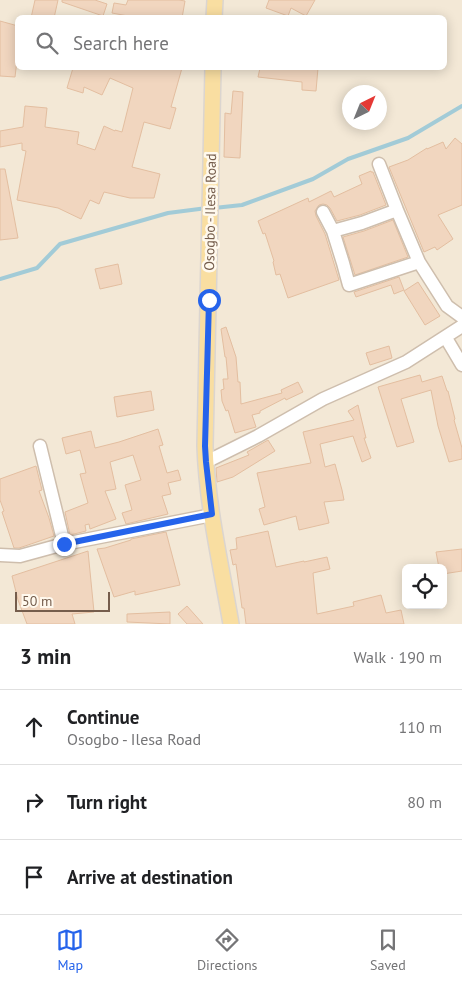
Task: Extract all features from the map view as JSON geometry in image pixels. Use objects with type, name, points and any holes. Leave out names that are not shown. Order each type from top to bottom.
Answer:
[{"type":"main road","points":[[214,15],[215,0]]},
{"type":"main road","name":"Osogbo - Ilesa Road","points":[[213,70],[206,462],[212,514],[231,624]]},
{"type":"street","points":[[380,164],[419,262],[448,306],[462,317]]},
{"type":"street","points":[[333,231],[397,210]]},
{"type":"street","points":[[323,212],[333,231],[348,285],[419,262]]},
{"type":"street","points":[[206,462],[258,436],[323,399],[406,362],[462,326]]},
{"type":"street","points":[[446,338],[462,365]]},
{"type":"street","points":[[40,446],[64,544]]},
{"type":"street","points":[[0,555],[20,556],[64,544],[212,514]]},
{"type":"shaded area","points":[[0,0],[462,0],[462,624],[0,624]]},
{"type":"building","points":[[35,0],[58,0],[55,15],[32,15]]},
{"type":"building","points":[[62,0],[95,0],[107,4],[103,15],[100,15],[62,2]]},
{"type":"building","points":[[128,0],[185,1],[183,15],[123,15],[112,13],[114,3],[126,5]]},
{"type":"building","points":[[269,0],[315,0],[307,15],[291,8],[288,15],[285,15],[266,8]]},
{"type":"building","points":[[0,21],[15,25],[16,70],[15,77],[0,76]]},
{"type":"building","points":[[72,70],[181,70],[171,107],[176,108],[170,129],[144,122],[132,167],[160,174],[154,198],[130,198],[104,192],[99,204],[90,200],[81,219],[58,208],[17,200],[26,151],[22,150],[22,143],[0,147],[0,131],[23,127],[25,106],[47,108],[45,127],[79,132],[77,144],[95,150],[104,126],[122,132],[133,88],[110,78],[102,95],[84,87],[83,93],[67,88]]},
{"type":"building","points":[[260,70],[318,70],[316,91],[302,90],[302,82],[258,77]]},
{"type":"building","points":[[233,91],[243,92],[240,158],[224,157],[225,113],[231,114]]},
{"type":"building","points":[[455,138],[462,144],[462,205],[438,215],[453,239],[437,250],[435,247],[424,252],[389,167],[408,160],[427,148],[443,142],[446,149]]},
{"type":"building","points":[[0,169],[5,169],[18,238],[0,240]]},
{"type":"building","points":[[371,171],[386,205],[337,221],[327,205],[319,205],[315,211],[325,234],[339,280],[288,298],[280,274],[276,275],[274,261],[265,233],[263,234],[258,221],[308,198],[309,202],[331,191],[334,197],[362,184],[359,176]]},
{"type":"building","points":[[393,220],[408,257],[355,275],[343,237]]},
{"type":"building","points":[[118,264],[122,284],[100,289],[95,269]]},
{"type":"building","points":[[399,277],[404,290],[394,294],[391,285],[356,297],[354,292]]},
{"type":"building","points":[[418,282],[440,316],[425,325],[404,291]]},
{"type":"building","points":[[226,327],[236,357],[241,404],[282,393],[281,390],[298,382],[303,392],[286,400],[285,398],[260,411],[260,413],[252,415],[256,427],[235,433],[228,410],[226,411],[222,401],[221,390],[224,389],[223,379],[228,379],[221,329]]},
{"type":"building","points":[[389,346],[392,358],[370,365],[366,353]]},
{"type":"building","points":[[420,375],[422,382],[442,376],[448,391],[462,448],[462,459],[449,462],[438,426],[431,390],[401,399],[414,442],[397,447],[378,387]]},
{"type":"building","points":[[151,391],[154,410],[117,417],[114,397]]},
{"type":"building","points":[[358,405],[366,438],[364,438],[371,458],[362,462],[353,436],[320,444],[325,467],[335,464],[344,500],[324,502],[329,523],[299,530],[296,516],[264,525],[259,509],[265,507],[257,473],[311,463],[303,432],[354,420],[348,411]]},
{"type":"building","points":[[158,429],[163,445],[159,446],[167,473],[178,470],[181,480],[168,483],[171,494],[162,496],[168,514],[126,524],[122,513],[132,510],[125,485],[141,480],[133,455],[110,462],[116,489],[105,491],[116,519],[90,529],[89,524],[85,525],[86,531],[70,535],[65,512],[88,503],[80,474],[86,473],[80,450],[66,454],[62,438],[91,431],[95,448]]},
{"type":"building","points":[[268,440],[275,451],[233,477],[217,482],[216,468],[249,455],[247,452]]},
{"type":"building","points":[[36,466],[42,490],[39,491],[54,536],[14,548],[2,512],[4,511],[0,500],[0,479]]},
{"type":"building","points":[[268,531],[276,567],[327,557],[330,569],[313,573],[317,614],[354,606],[353,602],[381,595],[386,613],[401,610],[404,624],[246,624],[236,564],[233,565],[230,550],[237,549],[236,538]]},
{"type":"building","points":[[166,532],[180,585],[135,595],[135,591],[114,597],[97,549],[131,539]]},
{"type":"building","points":[[462,549],[462,571],[447,573],[447,564],[438,564],[436,552]]},
{"type":"building","points":[[88,551],[94,612],[72,614],[75,624],[27,624],[12,576]]},
{"type":"building","points":[[187,606],[203,624],[187,624],[178,614]]},
{"type":"building","points":[[170,612],[170,624],[127,622],[127,614]]},
{"type":"waterway","points":[[214,208],[242,205],[313,179],[348,159],[408,138],[462,106]]},
{"type":"waterway","points":[[0,279],[37,268],[60,244],[168,213],[207,208]]},
{"type":"route","points":[[64,544],[212,514],[205,446],[209,300]]}]
